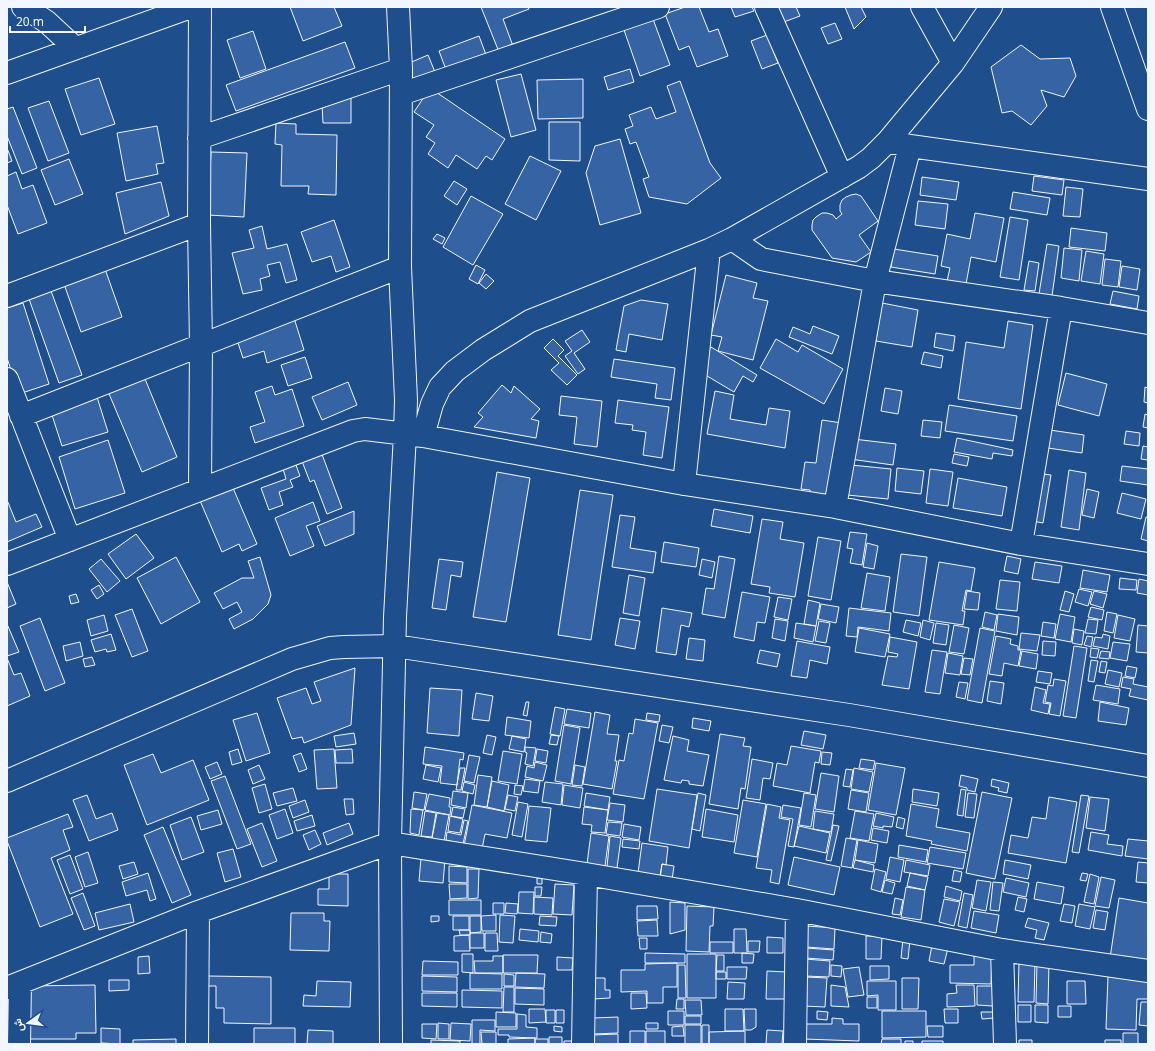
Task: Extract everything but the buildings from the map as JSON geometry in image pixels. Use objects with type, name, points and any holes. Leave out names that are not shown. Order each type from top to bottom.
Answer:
[{"type":"street","points":[[23,7],[47,22],[76,48]]},
{"type":"street","points":[[7,73],[191,7]]},
{"type":"street","points":[[200,7],[200,489]]},
{"type":"street","points":[[391,1044],[390,843],[395,617],[414,435],[406,400],[400,267],[401,69],[398,7]]},
{"type":"street","points":[[401,94],[658,7]]},
{"type":"street","points":[[766,7],[842,177]]},
{"type":"street","points":[[922,7],[953,63]]},
{"type":"street","points":[[414,435],[432,404],[440,386],[455,371],[483,350],[530,321],[709,250],[732,239],[859,167],[871,158],[888,141],[953,63],[991,7]]},
{"type":"street","points":[[1114,8],[1148,109]]},
{"type":"street","points":[[199,138],[401,69]]},
{"type":"street","points":[[888,141],[910,146],[1148,179]]},
{"type":"street","points":[[835,507],[875,281],[910,146]]},
{"type":"street","points":[[7,296],[199,224]]},
{"type":"street","points":[[732,239],[761,259],[875,281],[1062,308],[1148,323]]},
{"type":"street","points":[[684,484],[709,250]]},
{"type":"street","points":[[21,416],[400,267]]},
{"type":"street","points":[[1021,544],[1062,308]]},
{"type":"street","points":[[7,379],[70,540]]},
{"type":"street","points":[[7,564],[353,430],[365,429],[414,435],[684,484],[835,507],[1021,544],[1148,564]]},
{"type":"street","points":[[7,781],[292,659],[330,648],[395,646],[850,715],[1148,766]]},
{"type":"street","points":[[19,1044],[14,986],[198,912],[390,843],[586,874],[797,910],[1002,950],[1148,971]]},
{"type":"street","points":[[583,1044],[586,874]]},
{"type":"street","points":[[795,1044],[797,910]]},
{"type":"street","points":[[197,1044],[198,912]]},
{"type":"street","points":[[1002,950],[1005,1044]]}]
